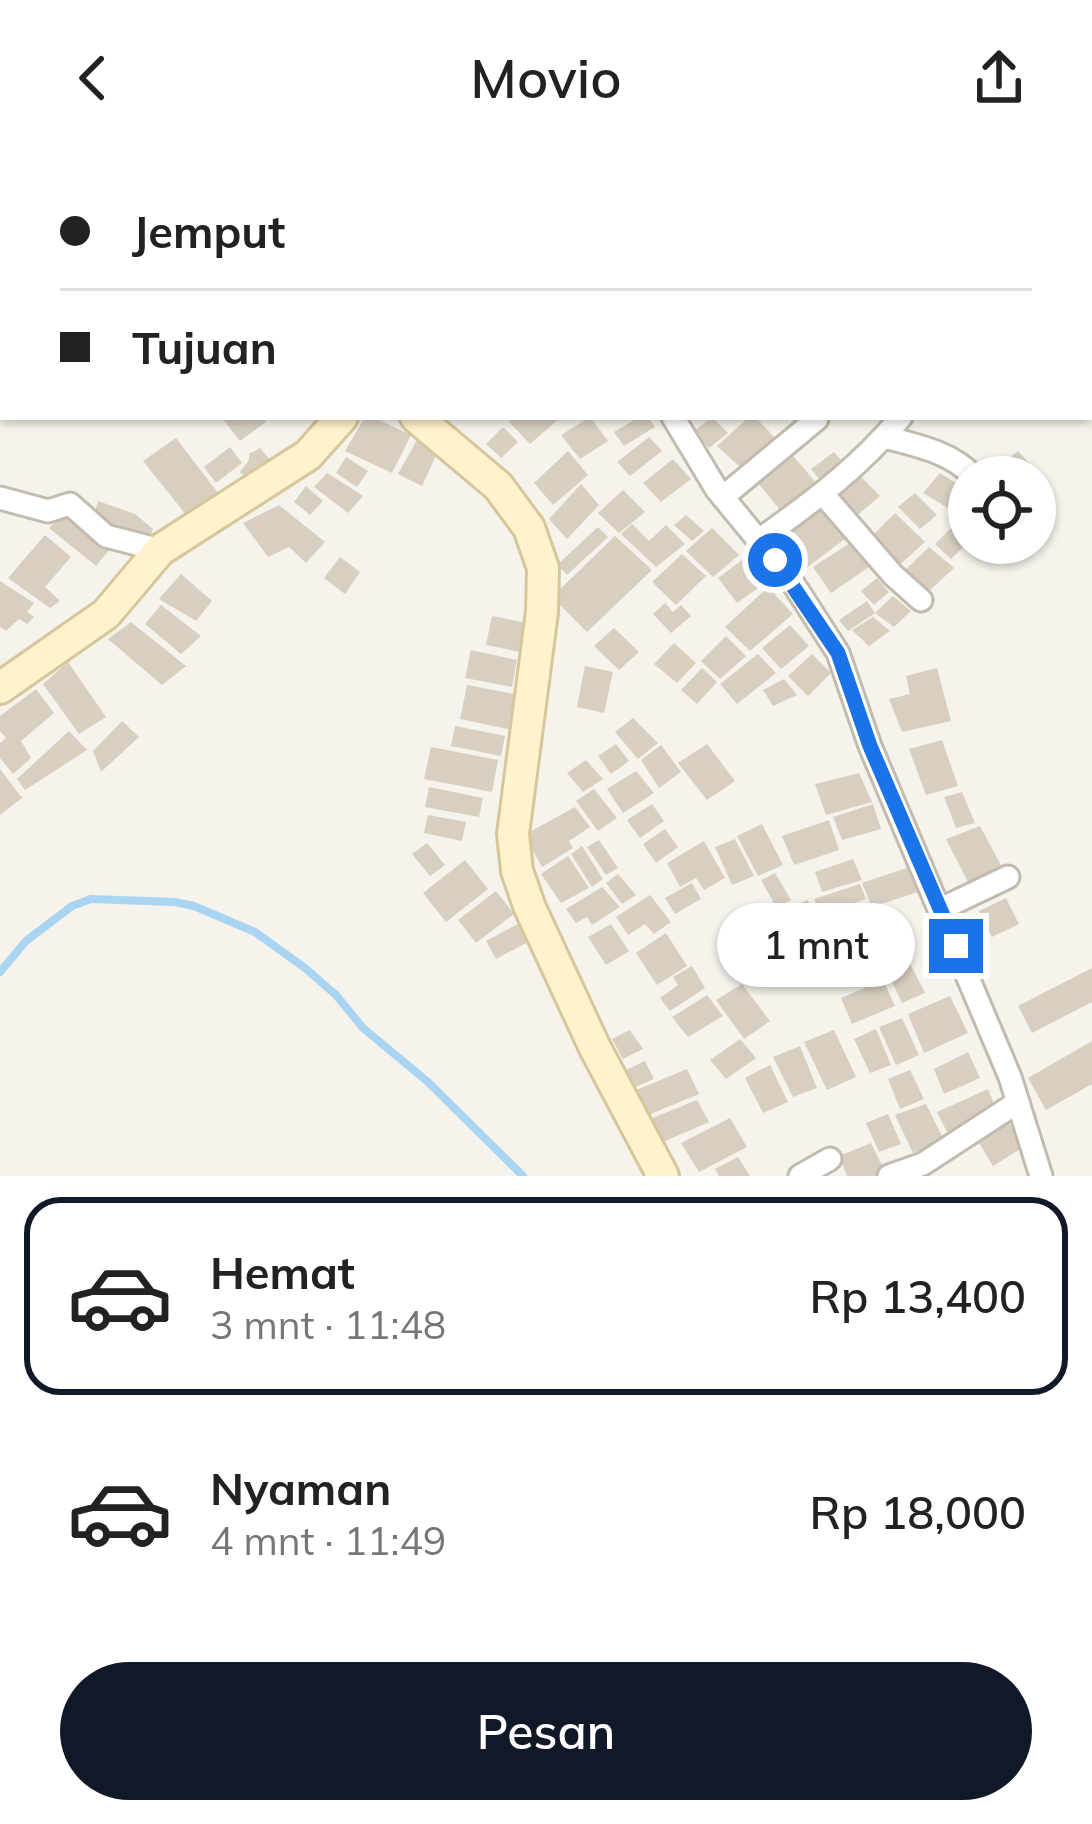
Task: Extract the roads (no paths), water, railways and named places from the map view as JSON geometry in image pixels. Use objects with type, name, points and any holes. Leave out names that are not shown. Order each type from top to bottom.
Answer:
[{"type":"street","points":[[0,688],[106,614],[160,550],[308,454],[339,420]]},
{"type":"street","points":[[420,420],[498,486],[529,528],[543,568],[542,612],[513,835],[517,871],[595,1048],[663,1176]]},
{"type":"street","points":[[675,420],[723,497],[791,580],[838,653],[870,746],[1018,1102],[1041,1176]]},
{"type":"street","points":[[723,497],[816,420]]},
{"type":"street","points":[[759,540],[823,494],[899,420]]},
{"type":"street","points":[[885,437],[929,448],[948,458]]},
{"type":"street","points":[[823,494],[921,600]]},
{"type":"street","points":[[0,498],[48,511],[70,504],[106,536],[160,550]]},
{"type":"street","points":[[940,909],[1008,877]]},
{"type":"street","points":[[889,1176],[923,1163],[1018,1102]]},
{"type":"street","points":[[800,1176],[830,1160]]},
{"type":"waterway","points":[[0,972],[26,941],[72,906],[91,899],[194,906],[255,932],[305,968],[523,1176]]}]
